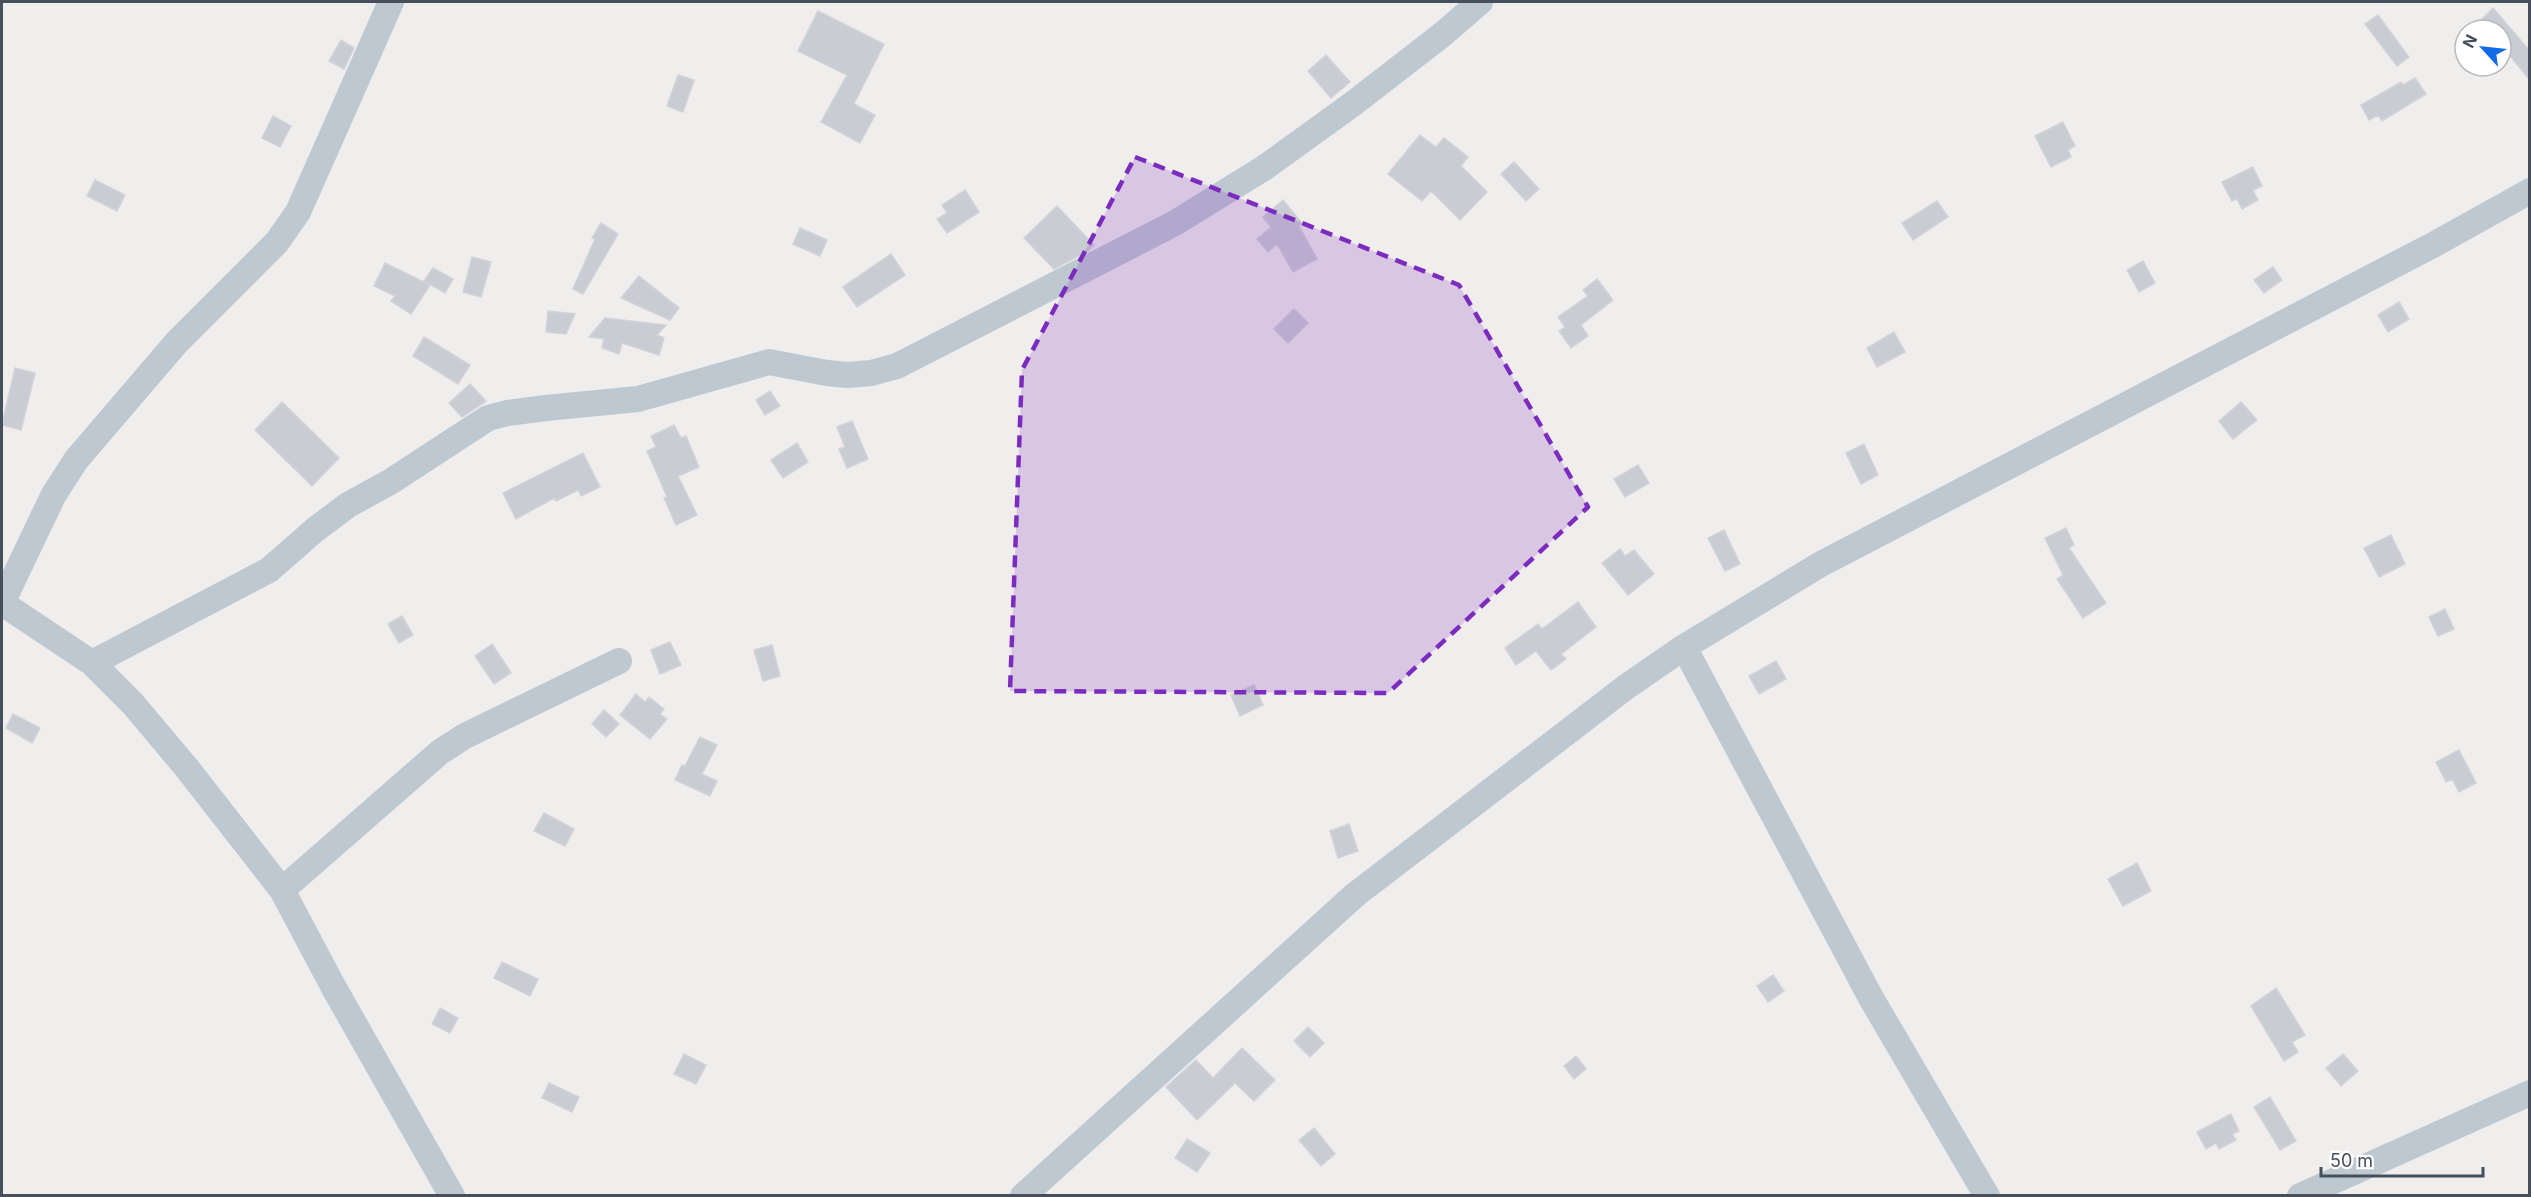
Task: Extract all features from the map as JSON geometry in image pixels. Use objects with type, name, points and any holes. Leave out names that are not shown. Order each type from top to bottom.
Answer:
[{"type":"street","points":[[392,2],[298,213],[277,242],[177,342],[75,460],[53,496],[2,603],[92,663],[133,704],[186,767],[282,890],[334,988],[452,1196]]},
{"type":"street","points":[[92,663],[269,570],[348,505],[390,482],[488,418],[536,409],[638,399],[770,362],[847,375],[871,373],[897,366],[1175,223],[1264,168],[1354,103],[1443,34],[1480,2]]},
{"type":"street","points":[[1023,1196],[1355,895],[1626,687],[1684,647],[1821,564],[2422,250],[2529,191]]},
{"type":"street","points":[[1684,647],[1871,998],[1987,1196]]},
{"type":"street","points":[[282,890],[440,752],[465,736],[619,661]]},
{"type":"street","points":[[2300,1196],[2529,1094]]},
{"type":"highlighted area","points":[[1135,157],[1459,285],[1588,507],[1388,693],[1010,691],[1022,370]]},
{"type":"building","points":[[2493,8],[2502,18],[2483,18]]},
{"type":"building","points":[[818,11],[884,44],[854,104],[875,115],[860,143],[821,122],[847,75],[798,51]]},
{"type":"building","points":[[2378,15],[2409,57],[2397,66],[2365,24]]},
{"type":"building","points":[[2513,31],[2529,50],[2529,79],[2513,60]]},
{"type":"building","points":[[341,40],[354,48],[344,69],[329,61]]},
{"type":"building","points":[[1326,55],[1350,82],[1331,98],[1308,71]]},
{"type":"building","points":[[678,75],[694,80],[683,112],[667,106]]},
{"type":"building","points":[[2415,78],[2426,94],[2382,121],[2378,115],[2369,120],[2361,105],[2401,82],[2403,85]]},
{"type":"building","points":[[273,116],[291,126],[280,147],[262,138]]},
{"type":"building","points":[[2063,122],[2075,146],[2068,150],[2071,157],[2051,167],[2035,136]]},
{"type":"building","points":[[1420,135],[1436,147],[1444,138],[1468,157],[1461,166],[1487,192],[1460,220],[1431,191],[1422,201],[1388,174]]},
{"type":"building","points":[[1514,162],[1539,189],[1526,201],[1501,174]]},
{"type":"building","points":[[2253,167],[2262,186],[2253,190],[2258,200],[2242,209],[2237,199],[2232,201],[2222,182]]},
{"type":"building","points":[[95,180],[125,195],[117,211],[87,196]]},
{"type":"building","points":[[965,190],[979,212],[947,233],[937,219],[947,213],[942,205]]},
{"type":"building","points":[[1283,200],[1302,223],[1299,226],[1317,259],[1293,272],[1277,244],[1268,252],[1257,239],[1271,227],[1263,217]]},
{"type":"building","points":[[1937,201],[1948,217],[1913,240],[1902,223]]},
{"type":"building","points":[[1057,206],[1094,245],[1088,251],[1054,269],[1024,238]]},
{"type":"building","points":[[601,223],[618,234],[583,294],[573,289],[595,239],[592,238]]},
{"type":"building","points":[[800,228],[827,240],[820,256],[793,244]]},
{"type":"building","points":[[891,254],[905,275],[857,307],[843,287]]},
{"type":"building","points":[[472,257],[491,262],[481,297],[463,292]]},
{"type":"building","points":[[2143,261],[2155,283],[2139,292],[2127,270]]},
{"type":"building","points":[[385,263],[430,285],[411,314],[391,301],[395,296],[374,286]]},
{"type":"building","points":[[2273,267],[2282,280],[2264,293],[2254,280]]},
{"type":"building","points":[[433,268],[453,279],[445,293],[424,281]]},
{"type":"building","points":[[639,276],[679,308],[670,320],[621,298]]},
{"type":"building","points":[[1597,279],[1613,300],[1581,325],[1588,336],[1571,348],[1559,331],[1565,327],[1558,317],[1588,296],[1583,290]]},
{"type":"building","points":[[2399,302],[2409,319],[2388,332],[2378,315]]},
{"type":"building","points":[[1294,309],[1308,323],[1288,343],[1274,329]]},
{"type":"building","points":[[548,311],[575,314],[566,334],[546,332]]},
{"type":"building","points":[[605,318],[666,325],[657,335],[664,338],[659,355],[622,343],[619,354],[602,348],[604,339],[589,337]]},
{"type":"building","points":[[1894,332],[1905,352],[1877,367],[1867,348]]},
{"type":"building","points":[[424,337],[470,365],[458,384],[413,356]]},
{"type":"building","points":[[15,368],[35,373],[21,430],[2,425]]},
{"type":"building","points":[[470,384],[486,401],[462,417],[449,403]]},
{"type":"building","points":[[770,391],[780,406],[765,415],[756,400]]},
{"type":"building","points":[[282,402],[339,458],[312,486],[255,430]]},
{"type":"building","points":[[2241,402],[2257,420],[2233,439],[2219,421]]},
{"type":"building","points":[[852,421],[868,459],[847,468],[839,449],[845,447],[837,427]]},
{"type":"building","points":[[674,425],[681,438],[686,436],[699,467],[678,476],[697,515],[676,525],[664,498],[667,497],[647,451],[656,447],[651,436]]},
{"type":"building","points":[[797,443],[808,462],[783,478],[771,460]]},
{"type":"building","points":[[1864,444],[1878,475],[1861,484],[1846,453]]},
{"type":"building","points":[[583,453],[600,487],[581,496],[578,490],[556,501],[554,498],[516,519],[503,493]]},
{"type":"building","points":[[1638,465],[1649,483],[1625,497],[1614,479]]},
{"type":"building","points":[[2066,528],[2074,545],[2069,548],[2106,603],[2083,618],[2057,579],[2063,575],[2045,538]]},
{"type":"building","points":[[1724,530],[1740,564],[1725,571],[1708,538]]},
{"type":"building","points":[[2391,535],[2405,564],[2379,577],[2364,548]]},
{"type":"building","points":[[1620,549],[1625,556],[1634,550],[1654,574],[1628,595],[1602,563]]},
{"type":"building","points":[[1578,602],[1596,627],[1561,654],[1566,659],[1551,670],[1536,651],[1516,665],[1505,648],[1538,624],[1542,629]]},
{"type":"building","points":[[2445,609],[2454,629],[2438,636],[2429,617]]},
{"type":"building","points":[[402,616],[413,635],[399,643],[388,624]]},
{"type":"building","points":[[670,642],[681,665],[660,674],[651,650]]},
{"type":"building","points":[[492,644],[511,673],[494,684],[475,656]]},
{"type":"building","points":[[772,645],[780,676],[763,681],[754,650]]},
{"type":"building","points":[[1776,661],[1786,679],[1759,694],[1749,676]]},
{"type":"building","points":[[1254,685],[1263,705],[1240,716],[1231,695]]},
{"type":"building","points":[[636,694],[645,702],[649,697],[664,709],[660,714],[667,719],[650,739],[620,715]]},
{"type":"building","points":[[604,710],[619,724],[606,737],[592,724]]},
{"type":"building","points":[[13,714],[40,728],[32,743],[6,728]]},
{"type":"building","points":[[700,737],[717,745],[702,774],[717,781],[710,796],[675,780]]},
{"type":"building","points":[[2459,750],[2476,783],[2459,792],[2452,779],[2446,782],[2436,762]]},
{"type":"building","points":[[544,813],[574,829],[565,846],[534,831]]},
{"type":"building","points":[[1349,824],[1358,851],[1338,858],[1330,831]]},
{"type":"building","points":[[2137,863],[2151,891],[2123,906],[2108,879]]},
{"type":"building","points":[[502,962],[538,979],[530,996],[494,978]]},
{"type":"building","points":[[1773,975],[1784,991],[1768,1002],[1757,986]]},
{"type":"building","points":[[2276,988],[2305,1035],[2292,1042],[2298,1052],[2284,1061],[2251,1006]]},
{"type":"building","points":[[440,1008],[458,1018],[450,1033],[432,1024]]},
{"type":"building","points":[[1308,1027],[1324,1043],[1310,1057],[1294,1041]]},
{"type":"building","points":[[1242,1048],[1275,1080],[1254,1101],[1235,1083],[1197,1120],[1166,1087],[1196,1060],[1213,1078]]},
{"type":"building","points":[[684,1054],[706,1065],[696,1084],[674,1074]]},
{"type":"building","points":[[2343,1054],[2358,1071],[2341,1086],[2326,1068]]},
{"type":"building","points":[[1576,1056],[1586,1069],[1574,1079],[1564,1066]]},
{"type":"building","points":[[549,1083],[579,1097],[572,1112],[542,1098]]},
{"type":"building","points":[[2270,1097],[2296,1141],[2280,1150],[2254,1107]]},
{"type":"building","points":[[2231,1114],[2239,1131],[2232,1134],[2236,1140],[2219,1149],[2216,1143],[2206,1149],[2197,1132]]},
{"type":"building","points":[[1314,1128],[1335,1154],[1321,1166],[1299,1140]]},
{"type":"building","points":[[1187,1139],[1210,1153],[1197,1172],[1175,1158]]}]
